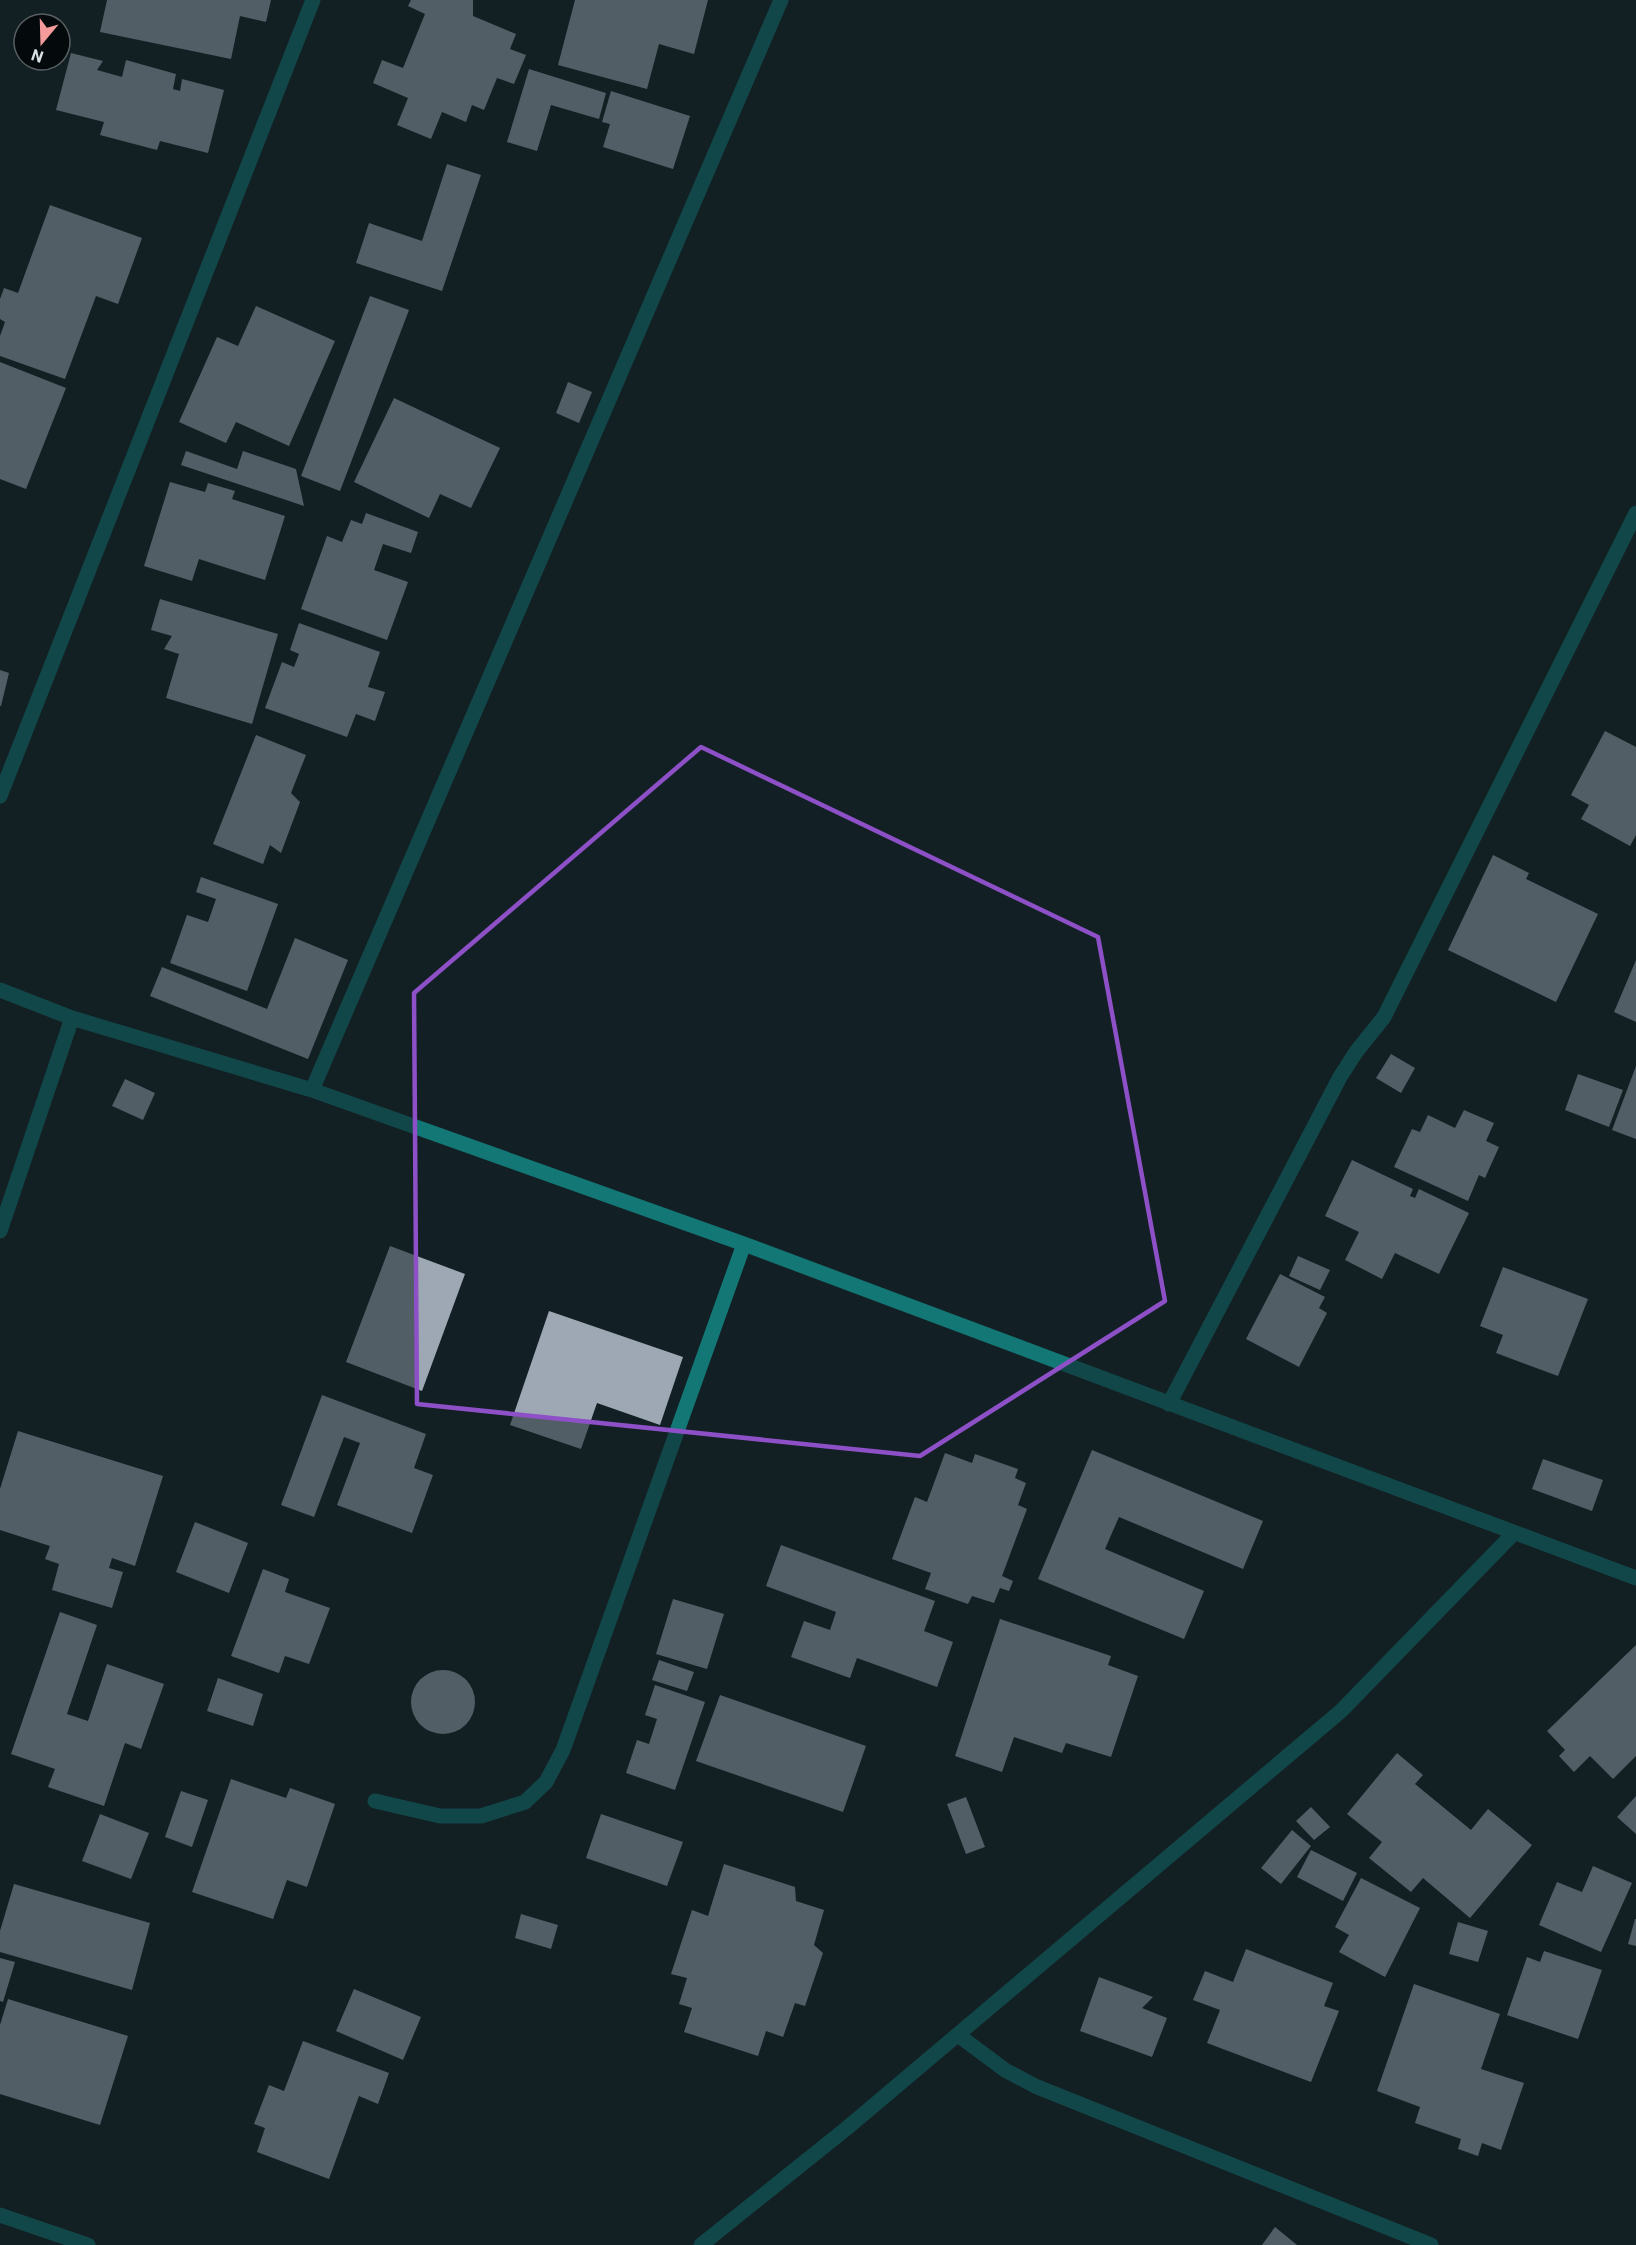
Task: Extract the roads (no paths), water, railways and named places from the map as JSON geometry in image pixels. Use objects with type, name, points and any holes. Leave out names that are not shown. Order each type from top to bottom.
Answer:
[{"type":"street","points":[[0,796],[313,0]]},
{"type":"street","points":[[312,1090],[781,0]]},
{"type":"street","points":[[1169,1404],[1340,1077],[1356,1052],[1384,1017],[1636,513]]},
{"type":"street","points":[[0,990],[72,1018],[312,1090],[744,1244],[1514,1533],[1634,1574]]},
{"type":"street","points":[[0,1231],[72,1018]]},
{"type":"street","points":[[375,1801],[440,1816],[481,1816],[525,1802],[546,1782],[563,1750],[744,1244]]},
{"type":"street","points":[[701,2245],[847,2128],[1341,1711],[1514,1533]]},
{"type":"street","points":[[958,2035],[1005,2070],[1035,2086],[1431,2245]]},
{"type":"street","points":[[0,2215],[88,2245]]}]
